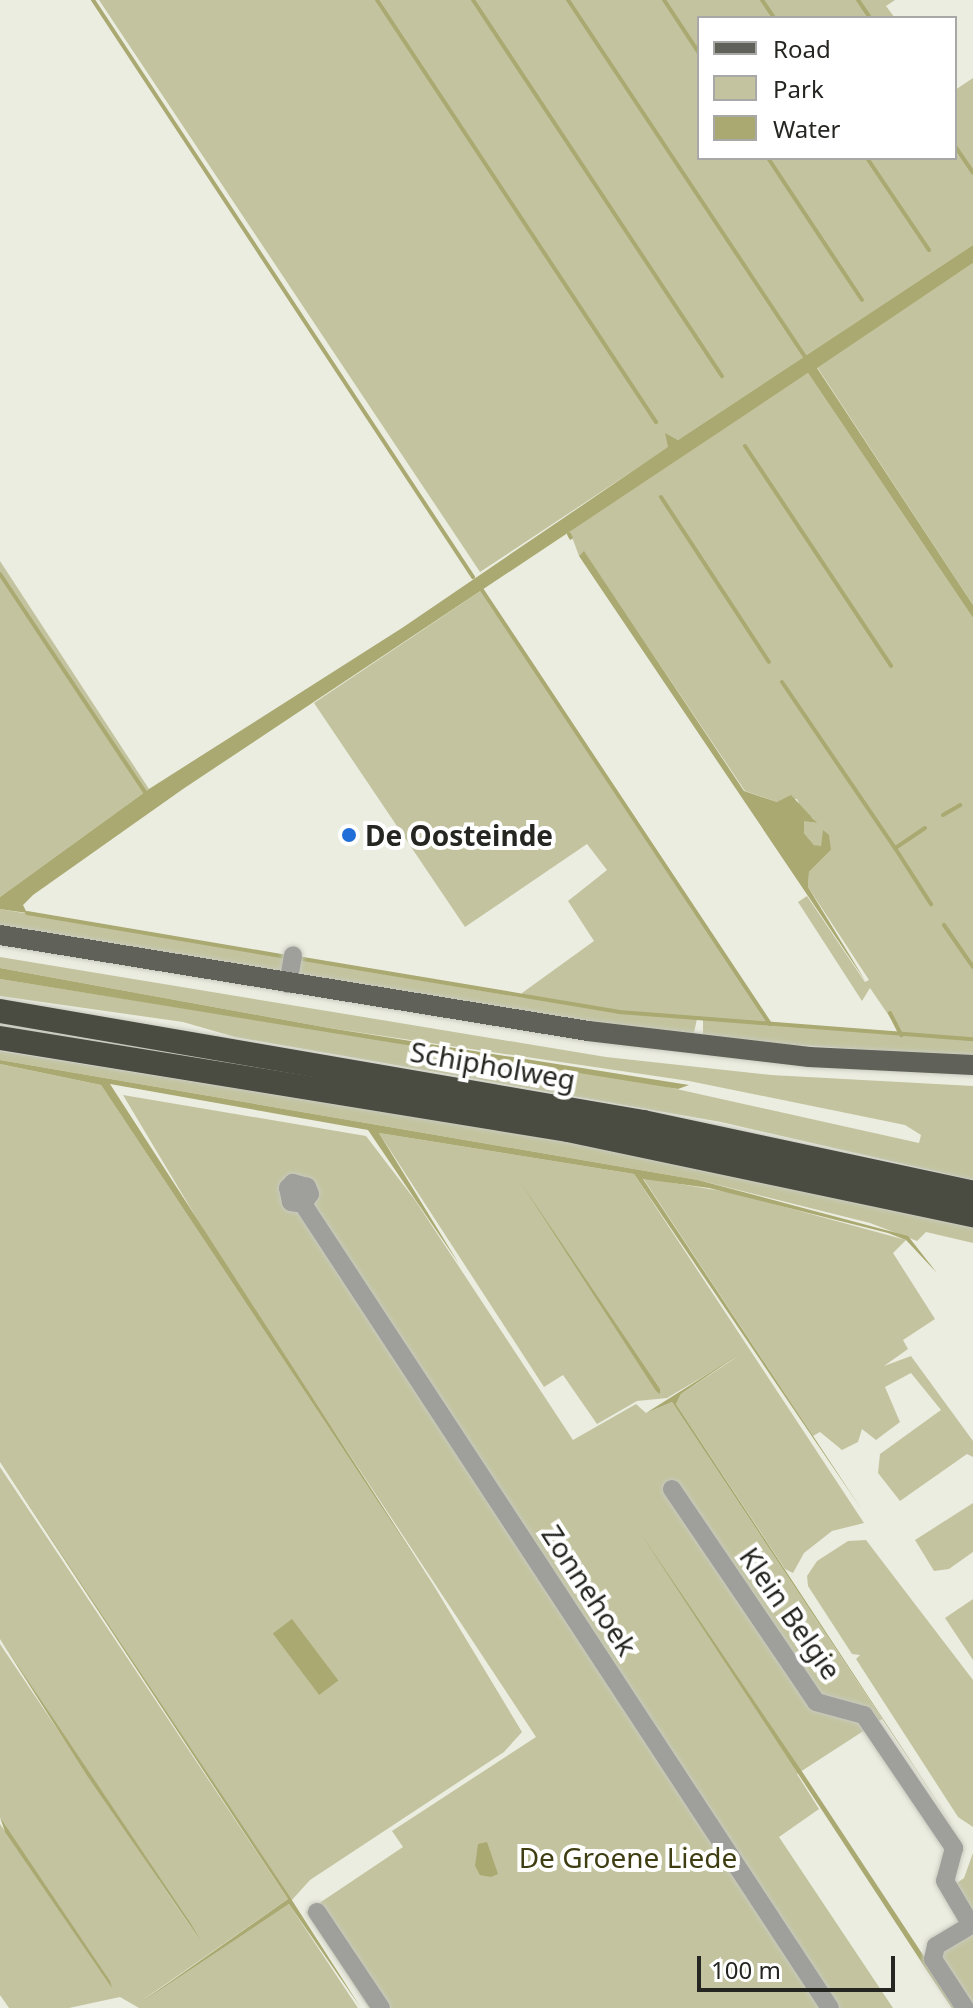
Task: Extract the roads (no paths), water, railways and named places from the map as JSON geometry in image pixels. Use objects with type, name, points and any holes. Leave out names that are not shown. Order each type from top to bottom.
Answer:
[{"type":"highway","name":"Schipholweg","points":[[0,1011],[643,1122],[973,1193]]},
{"type":"highway","name":"Schipholweg","points":[[0,1038],[568,1130],[973,1215]]},
{"type":"main road","name":"Schipholweg","points":[[0,935],[706,1047],[973,1065]]},
{"type":"street","points":[[289,980],[293,955]]},
{"type":"street","name":"Zonnehoek","points":[[303,1204],[830,2008]]},
{"type":"street","name":"Klein Belgie","points":[[672,1489],[816,1702],[864,1715],[954,1848],[945,1881],[971,1925],[936,1946],[933,1959],[965,2008]]},
{"type":"street","points":[[317,1912],[381,2008]]},
{"type":"water","points":[[973,245],[973,263],[817,368],[973,605],[973,618],[808,373],[183,789],[33,895],[23,905],[27,913],[0,909],[0,897],[149,789],[402,628],[668,447],[665,433],[678,440]]},
{"type":"water","points":[[584,551],[744,791],[777,802],[791,795],[817,823],[804,821],[804,833],[814,845],[821,846],[823,830],[829,835],[831,850],[809,872],[808,887],[866,982],[579,556]]},
{"type":"water","points":[[0,968],[329,1028],[689,1085],[678,1089],[0,979]]},
{"type":"water","points":[[0,1060],[698,1180],[908,1236],[937,1273],[906,1240],[888,1233],[709,1188],[643,1179],[862,1510],[634,1174],[379,1133],[459,1264],[368,1130],[110,1084],[434,1586],[101,1085],[0,1064]]},
{"type":"water","points":[[521,1183],[660,1389],[660,1394],[656,1391]]},
{"type":"water","points":[[738,1355],[681,1394],[676,1404],[956,1830],[672,1402],[646,1413]]},
{"type":"water","points":[[0,1462],[361,2008],[289,1904],[140,2003],[288,1899]]},
{"type":"water","points":[[641,1534],[803,1773],[958,2008],[952,2008]]},
{"type":"water","points":[[292,1619],[338,1680],[319,1695],[273,1633]]},
{"type":"water","points":[[0,1639],[191,1924],[201,1941],[88,1777]]},
{"type":"water","points":[[0,1817],[110,1981],[112,1988],[5,1832]]},
{"type":"water","points":[[487,1842],[498,1874],[491,1877],[480,1875],[475,1866],[478,1844]]},
{"type":"waterway","points":[[93,0],[473,577]]},
{"type":"waterway","points":[[377,0],[656,422]]},
{"type":"waterway","points":[[473,0],[722,376]]},
{"type":"waterway","points":[[568,0],[805,357]]},
{"type":"waterway","points":[[664,0],[697,50]]},
{"type":"waterway","points":[[762,0],[773,16]]},
{"type":"waterway","points":[[858,0],[869,16]]},
{"type":"waterway","points":[[957,149],[973,173]]},
{"type":"waterway","points":[[769,160],[862,300]]},
{"type":"waterway","points":[[868,160],[929,250]]},
{"type":"waterway","points":[[745,446],[891,666]]},
{"type":"waterway","points":[[661,497],[769,662]]},
{"type":"waterway","points":[[569,534],[571,538]]},
{"type":"waterway","points":[[0,574],[145,792]]},
{"type":"waterway","points":[[482,590],[770,1024]]},
{"type":"waterway","points":[[782,682],[895,848]]},
{"type":"waterway","points":[[943,815],[960,805]]},
{"type":"waterway","points":[[925,828],[895,848],[931,904]]},
{"type":"waterway","points":[[27,913],[288,957]]},
{"type":"waterway","points":[[944,925],[973,967]]},
{"type":"waterway","points":[[297,958],[619,1012],[973,1039]]},
{"type":"waterway","points":[[890,1013],[901,1035]]},
{"type":"place","name":"De Oosteinde","points":[[349,835]]},
{"type":"park label","name":"De Groene Liede","points":[[628,1857]]}]
